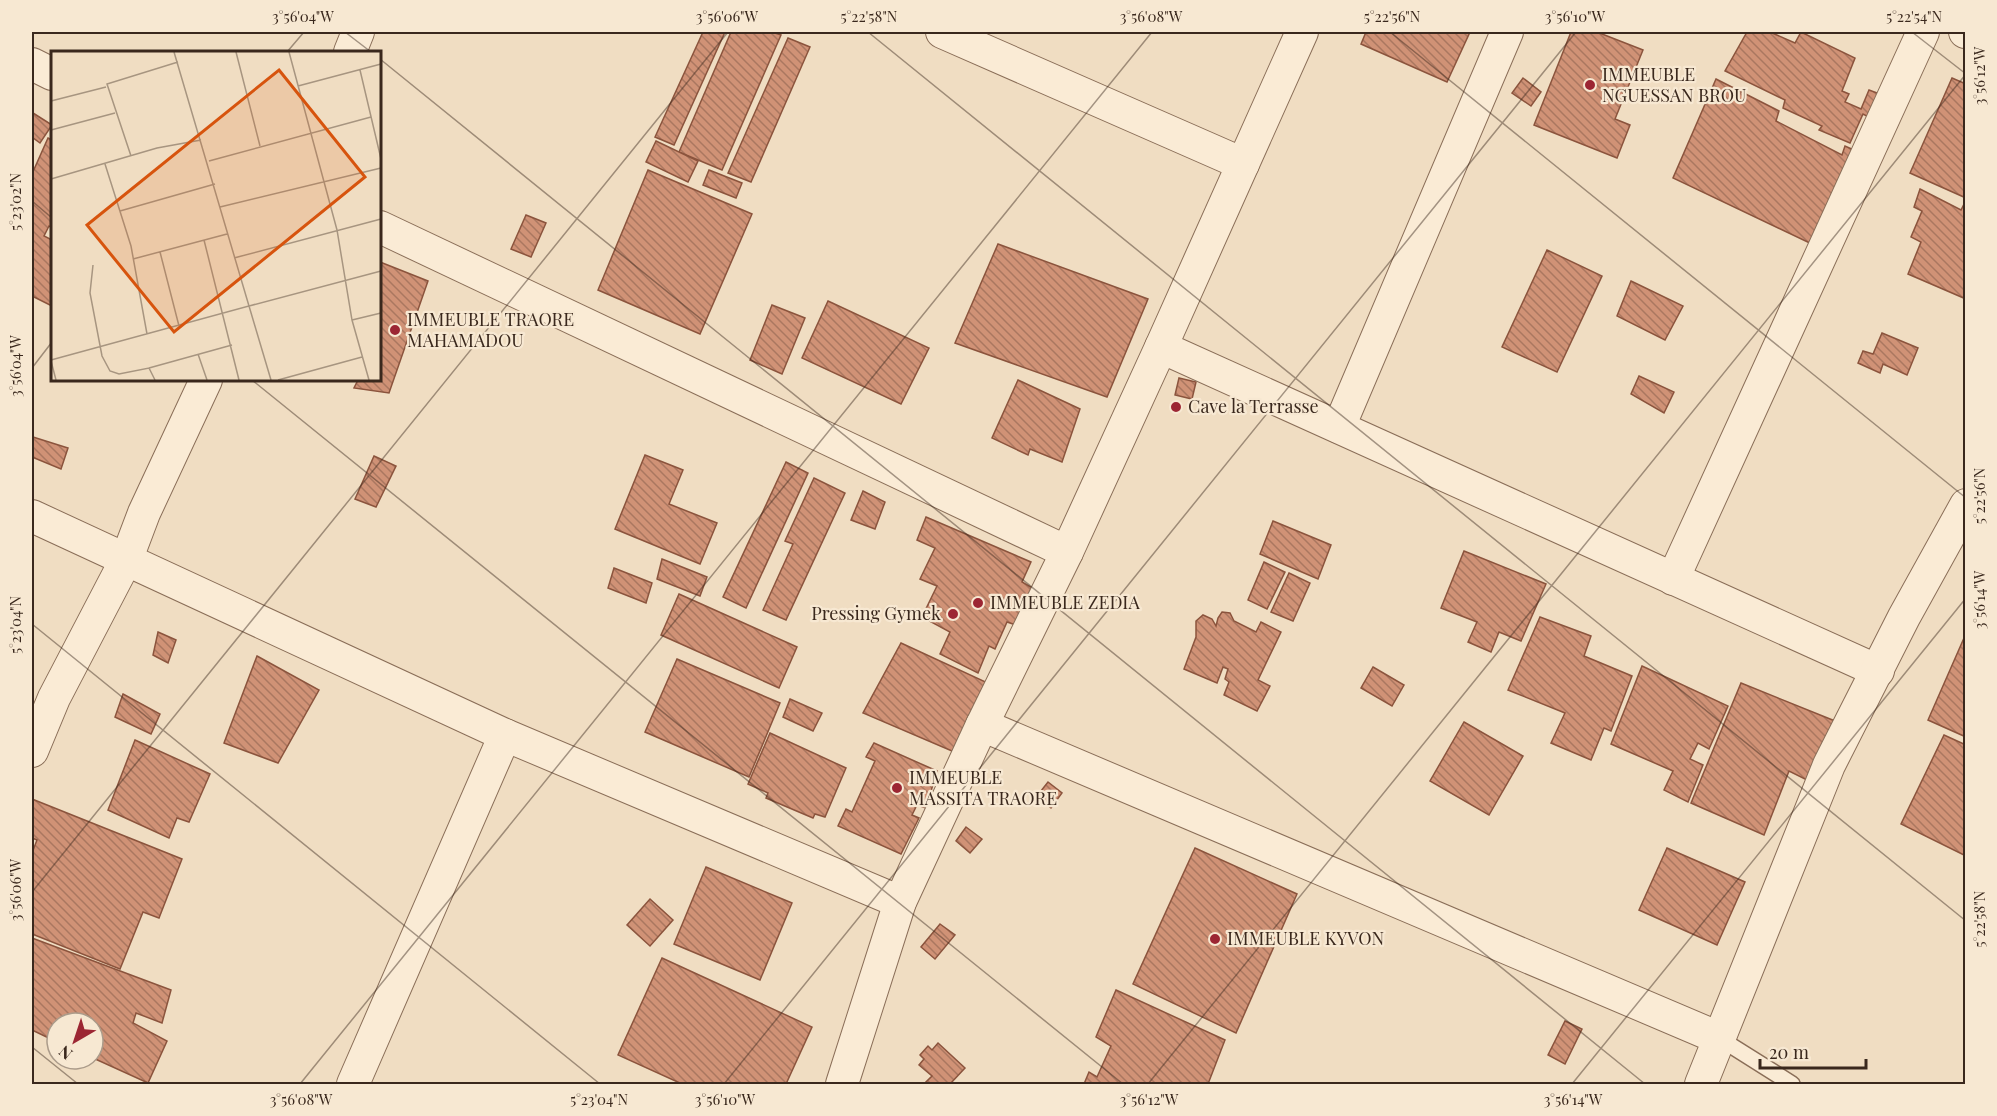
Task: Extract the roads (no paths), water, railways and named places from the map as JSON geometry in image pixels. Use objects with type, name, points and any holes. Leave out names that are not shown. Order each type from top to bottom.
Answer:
[{"type":"street","points":[[350,51],[358,32]]},
{"type":"street","points":[[942,32],[1243,164]]},
{"type":"street","points":[[850,1081],[900,902],[982,725],[1067,552],[1302,32]]},
{"type":"street","points":[[1339,427],[1508,32]]},
{"type":"street","points":[[1673,579],[1923,32]]},
{"type":"street","points":[[32,64],[51,74]]},
{"type":"street","points":[[381,227],[1067,552]]},
{"type":"street","points":[[1161,347],[1878,671]]},
{"type":"street","points":[[32,751],[54,698],[127,558],[144,513],[206,381]]},
{"type":"street","points":[[1701,1084],[1829,765],[1904,617],[1965,505]]},
{"type":"street","points":[[32,516],[506,735],[900,902]]},
{"type":"street","points":[[982,725],[1719,1038]]},
{"type":"street","points":[[353,1084],[506,735]]},
{"type":"lane","points":[[1719,1038],[1792,1084]]},
{"type":"place","name":"IMMEUBLE NGUESSAN BROU","points":[[1590,85]]},
{"type":"place","name":"IMMEUBLE TRAORE MAHAMADOU","points":[[395,330]]},
{"type":"place","name":"Cave la Terrasse","points":[[1176,407]]},
{"type":"place","name":"IMMEUBLE ZEDIA","points":[[978,603]]},
{"type":"place","name":"Pressing Gymek","points":[[953,614]]},
{"type":"place","name":"IMMEUBLE MASSITA TRAORE","points":[[897,788]]},
{"type":"place","name":"IMMEUBLE KYVON","points":[[1215,939]]}]
